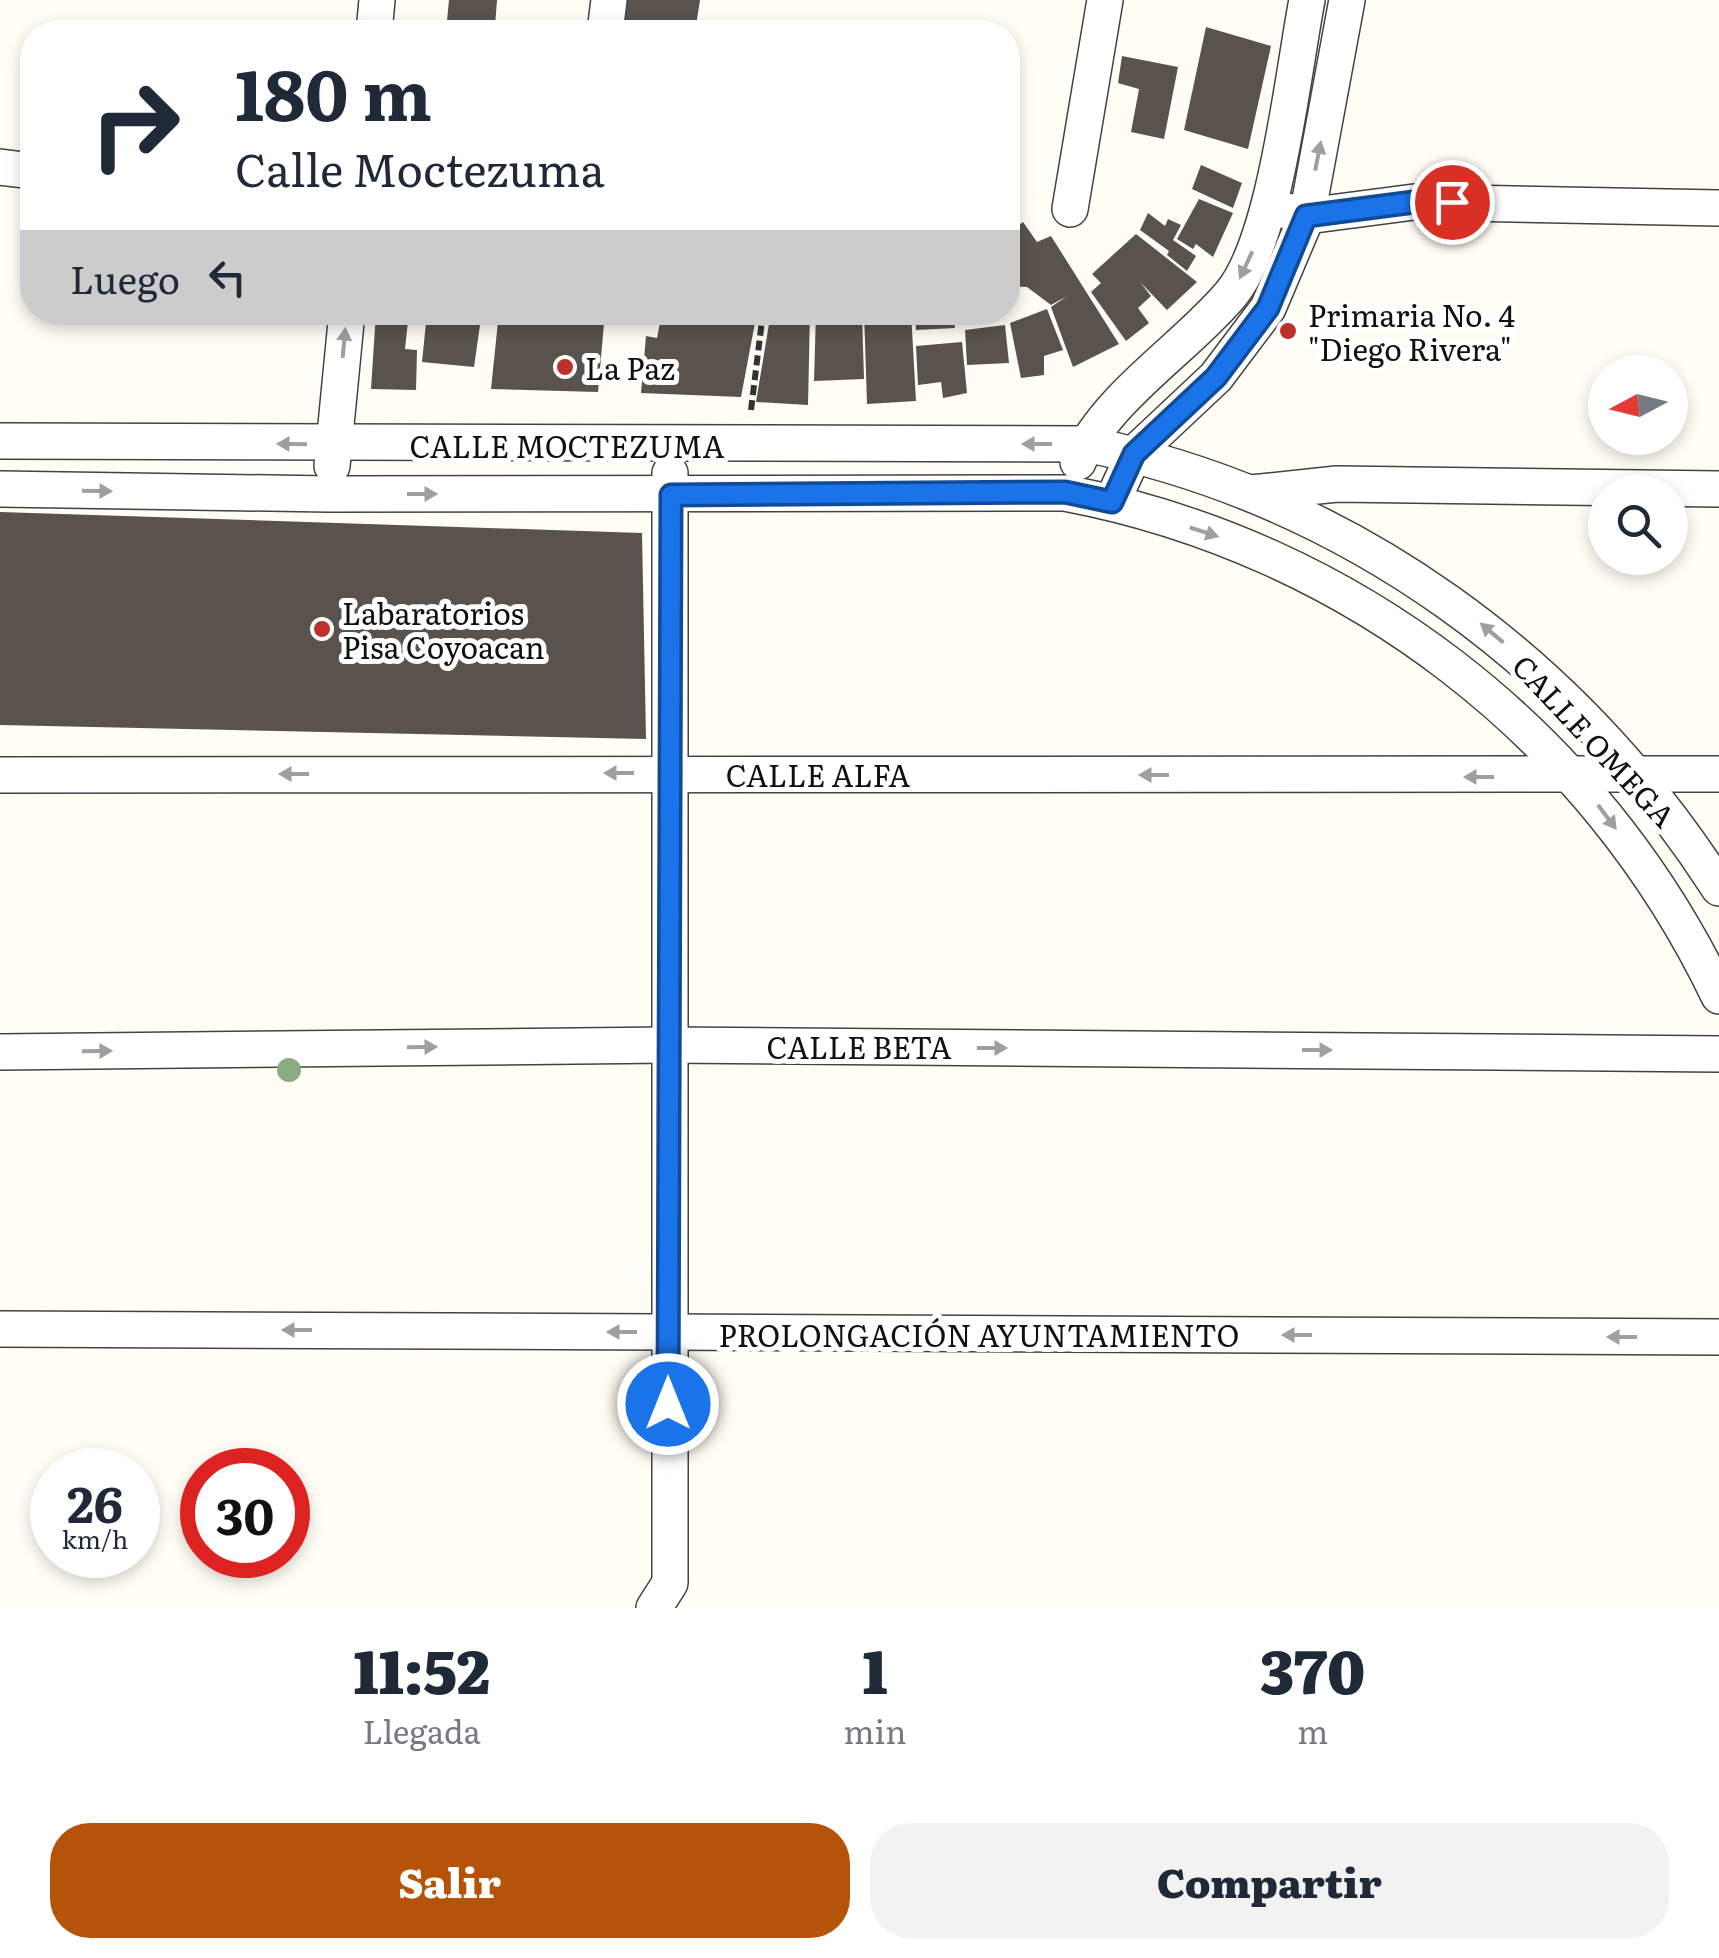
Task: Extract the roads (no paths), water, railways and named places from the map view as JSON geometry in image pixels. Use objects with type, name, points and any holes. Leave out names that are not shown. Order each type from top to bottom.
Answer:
[{"type":"street","points":[[1070,208],[1105,0]]},
{"type":"street","points":[[1065,492],[1086,444],[1233,292],[1251,258],[1267,206],[1307,0]]},
{"type":"street","points":[[1112,502],[1134,454],[1216,377],[1268,308],[1306,216],[1347,0]]},
{"type":"street","points":[[1267,206],[1306,216],[1414,202],[1719,208]]},
{"type":"street","points":[[330,494],[346,325]]},
{"type":"street","name":"CALLE MOCTEZUMA","points":[[0,441],[1086,444],[1134,454]]},
{"type":"street","points":[[670,445],[671,1600]]},
{"type":"street","name":"CALLE OMEGA","points":[[1134,454],[1250,493],[1370,550],[1460,606],[1550,682],[1679,829],[1719,888]]},
{"type":"street","points":[[1250,493],[1337,484],[1719,489]]},
{"type":"street","name":"CALLE MOCTEZUMA","points":[[0,489],[671,495],[1065,492],[1112,502]]},
{"type":"street","name":"CALLE OMEGA","points":[[1112,502],[1232,542],[1344,593],[1423,642],[1507,708],[1576,777],[1674,912],[1719,996]]},
{"type":"street","name":"CALLE ALFA","points":[[0,776],[1719,774]]},
{"type":"street","name":"CALLE BETA","points":[[0,1052],[668,1045],[1719,1054]]},
{"type":"street","name":"PROLONGACIÓN AYUNTAMIENTO","points":[[0,1329],[1719,1337]]},
{"type":"place","name":"Primaria No. 4 \"Diego Rivera\"","points":[[1288,331]]},
{"type":"place","name":"La Paz","points":[[565,367]]},
{"type":"place","name":"Labaratorios Pisa Coyoacan","points":[[322,629]]}]
